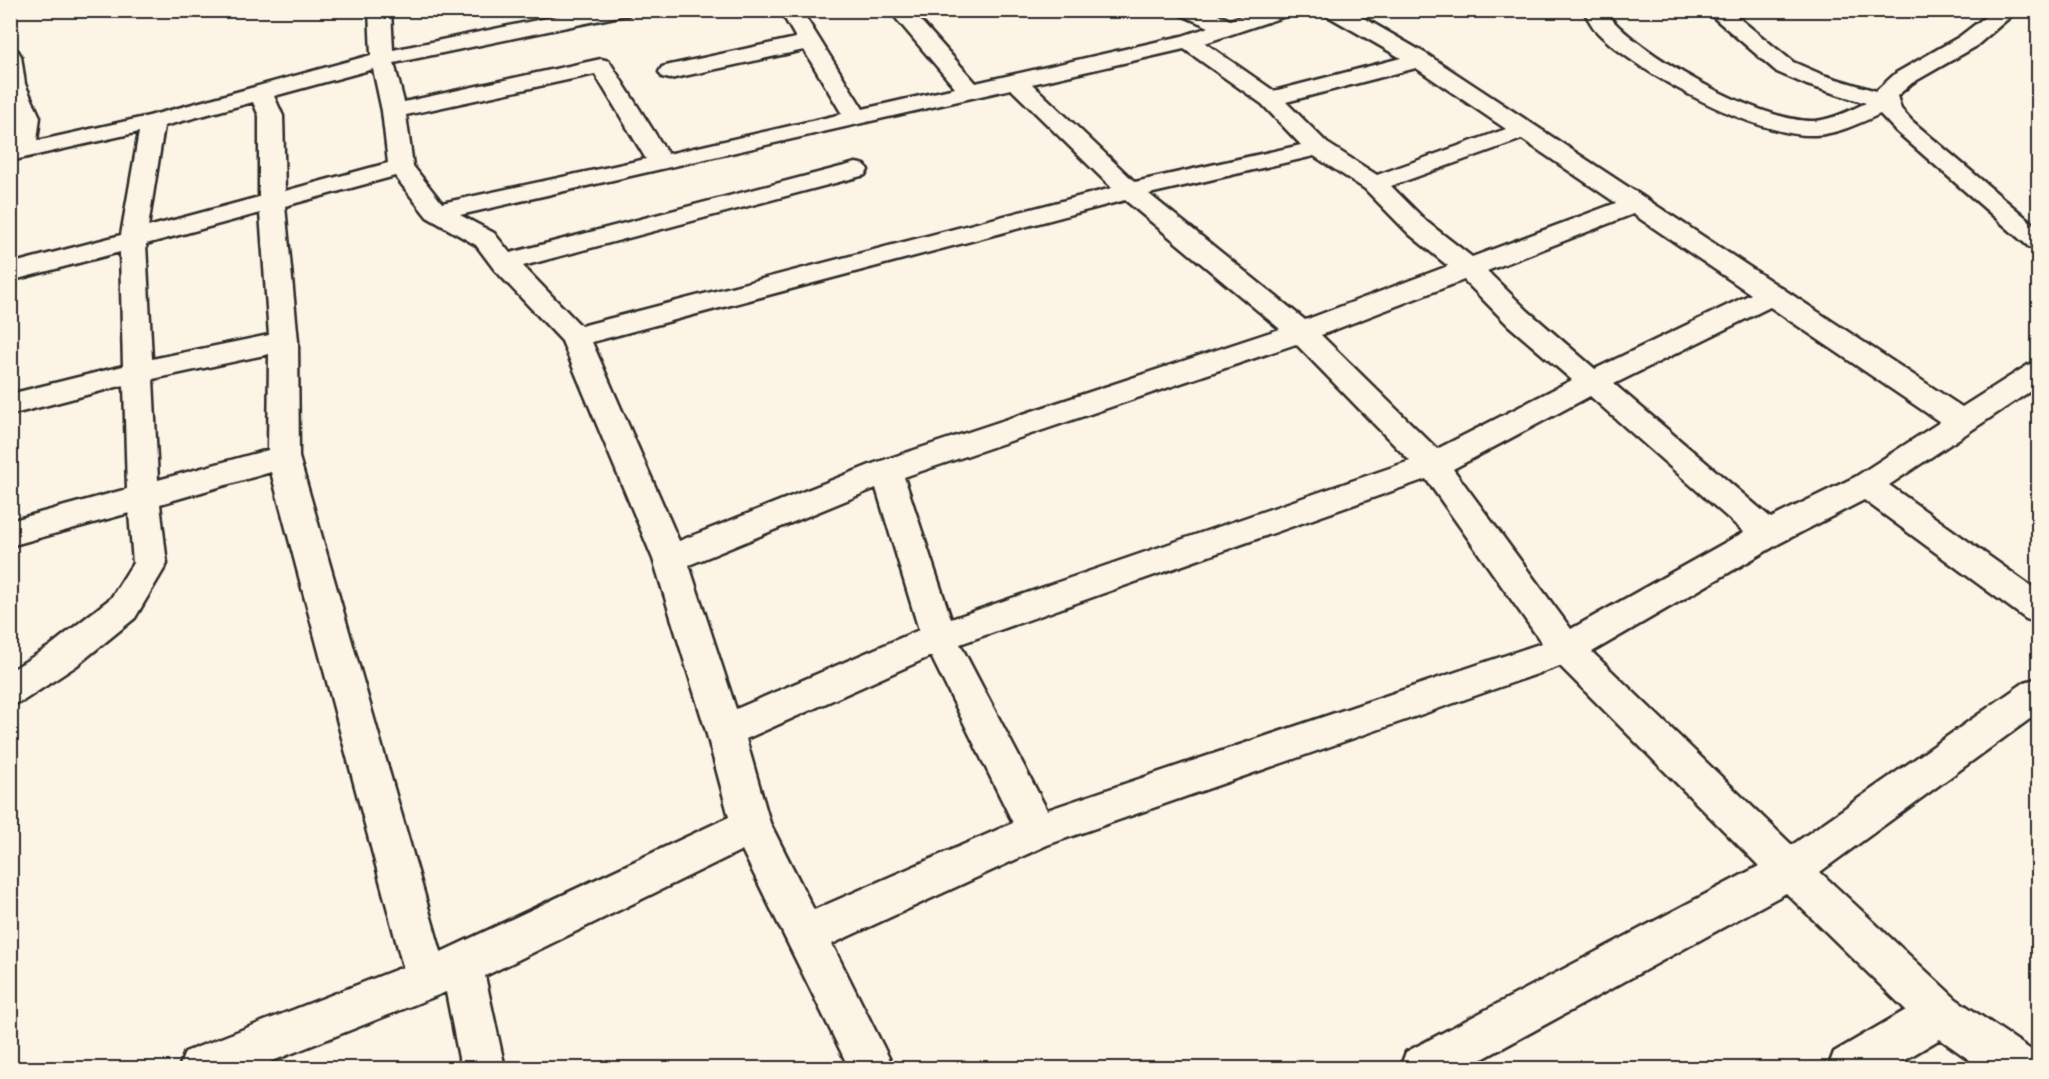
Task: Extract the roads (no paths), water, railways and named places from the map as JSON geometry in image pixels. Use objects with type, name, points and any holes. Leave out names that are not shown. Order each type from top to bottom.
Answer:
[{"type":"street","points":[[380,10],[382,59],[394,111],[401,167],[436,212],[485,239],[504,263],[575,337],[670,559],[725,731],[751,826],[872,1068]]},
{"type":"street","points":[[10,56],[12,84],[28,117],[17,152],[153,122],[382,59],[620,10]]},
{"type":"street","points":[[790,10],[856,117]]},
{"type":"street","points":[[899,10],[970,91]]},
{"type":"street","points":[[1189,10],[1230,28]]},
{"type":"street","points":[[436,212],[661,163],[1188,41],[1281,10]]},
{"type":"street","points":[[1334,10],[1420,60],[1962,422]]},
{"type":"street","points":[[1593,10],[1597,21],[1621,44],[1662,71],[1727,102],[1780,122],[1812,129],[1888,102]]},
{"type":"street","points":[[1714,10],[1785,67],[1815,80],[1888,102]]},
{"type":"street","points":[[2008,10],[1967,42],[1904,78],[1885,94],[1890,111],[1904,126],[2038,241]]},
{"type":"street","points":[[1188,41],[1270,99],[1318,148],[1374,184],[1418,228],[1467,268],[1518,318],[1768,534]]},
{"type":"street","points":[[670,72],[810,42]]},
{"type":"street","points":[[1270,99],[1420,60]]},
{"type":"street","points":[[394,111],[601,66],[661,163]]},
{"type":"street","points":[[1016,81],[1130,191],[1301,332],[1433,465],[1566,649],[1790,870],[1941,1014],[2018,1068]]},
{"type":"street","points":[[261,92],[271,116],[272,203],[284,341],[283,457],[444,972],[483,1068]]},
{"type":"street","points":[[10,690],[63,656],[123,608],[150,564],[143,495],[133,241],[153,122]]},
{"type":"street","points":[[1374,184],[1526,130]]},
{"type":"street","points":[[575,337],[1130,191],[1318,148]]},
{"type":"street","points":[[10,273],[401,167]]},
{"type":"street","points":[[504,263],[856,171]]},
{"type":"street","points":[[670,559],[886,471],[1301,332],[1636,204]]},
{"type":"street","points":[[725,731],[939,637],[1433,465],[1593,382],[1772,295]]},
{"type":"street","points":[[10,405],[137,372],[284,341]]},
{"type":"street","points":[[805,935],[1037,831],[1566,649],[1768,534],[1866,485],[2038,372]]},
{"type":"street","points":[[10,534],[283,457]]},
{"type":"street","points":[[886,471],[939,637],[1037,831]]},
{"type":"street","points":[[1866,485],[2038,609]]},
{"type":"street","points":[[1422,1068],[1790,870],[2038,693]]},
{"type":"street","points":[[201,1068],[444,972],[751,826]]},
{"type":"street","points":[[1850,1068],[1941,1014]]}]
